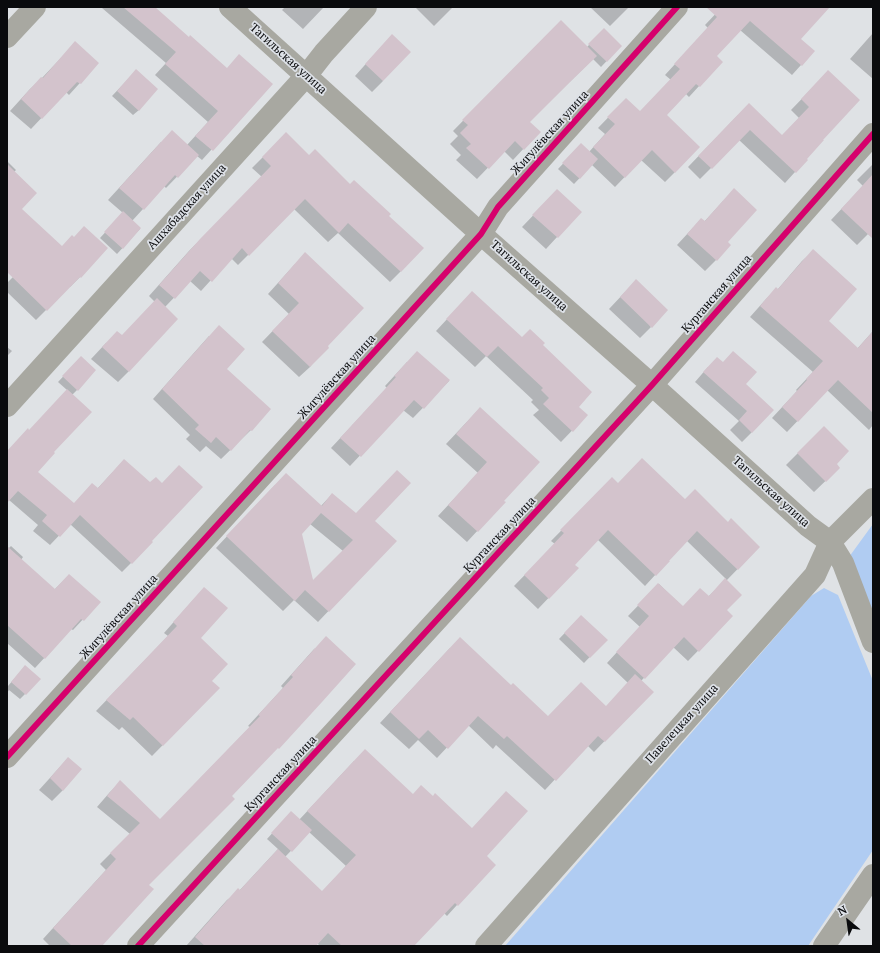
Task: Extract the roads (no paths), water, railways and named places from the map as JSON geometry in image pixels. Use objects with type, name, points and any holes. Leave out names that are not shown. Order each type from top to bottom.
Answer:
[{"type":"street","points":[[7,37],[35,7]]},
{"type":"street","name":"Тагильская улица","points":[[230,7],[481,234],[652,385],[808,526],[830,542]]},
{"type":"street","name":"Ашхабадская улица","points":[[7,406],[306,76],[324,53],[366,7]]},
{"type":"street","name":"Жигулёвская улица","points":[[7,757],[481,234],[498,207],[677,7]]},
{"type":"street","name":"Курганская улица","points":[[138,946],[652,385],[873,134]]},
{"type":"street","name":"Павелецкая улица","points":[[486,946],[815,575],[830,542],[873,499]]},
{"type":"street","points":[[830,542],[843,563],[873,642]]},
{"type":"street","points":[[824,946],[873,875]]}]
